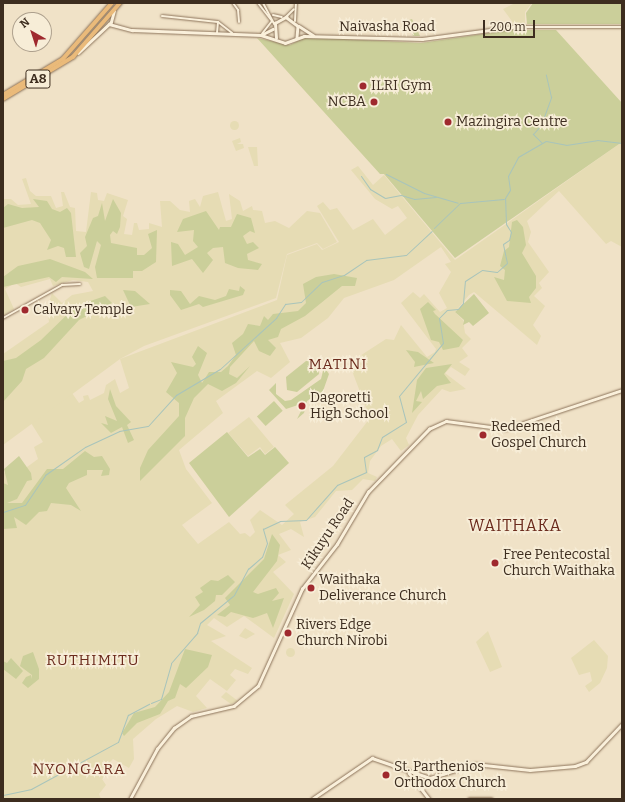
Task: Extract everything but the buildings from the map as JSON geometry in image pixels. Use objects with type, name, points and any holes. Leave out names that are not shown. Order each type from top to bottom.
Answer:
[{"type":"highway","name":"A8","points":[[3,95],[44,72],[70,52],[82,40],[112,3]]},
{"type":"highway","name":"A8","points":[[3,98],[74,56],[120,3]]},
{"type":"main road","points":[[74,56],[109,24],[114,11]]},
{"type":"main road","points":[[109,24],[128,30],[260,35],[285,43],[297,38],[298,26],[295,21],[286,17],[282,18],[274,25],[273,29],[276,39]]},
{"type":"main road","name":"Naivasha Road","points":[[298,26],[306,33],[320,36]]},
{"type":"main road","name":"Naivasha Road","points":[[297,38],[320,36],[422,39],[507,27],[622,27]]},
{"type":"main road","points":[[260,35],[273,29]]},
{"type":"main road","name":"Kikuyu Road","points":[[130,799],[157,749],[174,728],[191,716],[234,706],[258,686],[305,585],[378,480],[429,429],[443,421],[505,429],[622,390]]},
{"type":"main road","points":[[312,799],[372,758],[409,773],[438,778],[475,764],[530,770],[575,766],[586,762],[622,724]]},
{"type":"main road","points":[[409,773],[429,799]]},
{"type":"main road","points":[[469,799],[492,799]]},
{"type":"street","points":[[233,3],[238,10],[239,22]]},
{"type":"street","points":[[258,3],[272,21],[260,35]]},
{"type":"street","points":[[263,3],[273,15],[282,18]]},
{"type":"street","points":[[295,21],[294,9],[296,3]]},
{"type":"street","points":[[286,17],[294,9]]},
{"type":"street","points":[[273,15],[274,25]]},
{"type":"street","points":[[162,16],[218,22],[232,33]]},
{"type":"street","points":[[217,33],[218,22]]},
{"type":"street","points":[[3,318],[58,286],[80,284]]},
{"type":"shaded area","points":[[515,3],[532,3],[525,12],[525,23],[514,24],[503,9]]},
{"type":"shaded area","points":[[234,120],[239,125],[234,130],[229,125]]},
{"type":"shaded area","points":[[240,138],[241,142],[237,144],[243,144],[244,148],[236,151],[232,141]]},
{"type":"shaded area","points":[[622,142],[622,247],[611,241],[606,244],[559,191],[527,221],[531,232],[528,242],[549,272],[539,283],[542,288],[534,296],[545,306],[533,325],[541,336],[537,345],[474,292],[469,295],[455,312],[463,320],[465,333],[471,339],[462,348],[468,356],[459,362],[470,369],[465,376],[451,367],[445,373],[466,389],[450,392],[442,389],[418,415],[406,438],[409,445],[401,451],[392,439],[381,446],[370,461],[368,473],[377,477],[375,481],[363,479],[352,490],[336,491],[315,517],[300,522],[304,537],[291,529],[279,534],[291,550],[278,555],[286,562],[273,572],[294,594],[274,638],[244,616],[227,627],[214,618],[207,625],[226,636],[211,641],[252,668],[248,674],[235,669],[230,675],[236,680],[227,691],[210,679],[196,696],[207,708],[193,712],[177,706],[156,719],[133,739],[134,759],[129,768],[113,759],[105,767],[111,773],[102,779],[106,785],[99,794],[101,799],[3,799],[3,473],[27,467],[38,459],[34,447],[43,442],[31,423],[72,393],[79,403],[84,400],[83,396],[88,395],[90,400],[104,393],[106,385],[115,379],[120,393],[129,388],[120,359],[277,300],[287,255],[317,244],[322,250],[339,242],[317,206],[323,202],[330,210],[337,208],[353,230],[373,219],[385,235],[407,218],[398,206],[392,209],[375,199],[351,170],[358,166],[373,185],[384,175],[455,260]],"holes":[[[441,247],[451,262],[445,264],[451,272],[439,293],[447,308],[440,312],[424,294],[420,298],[413,292],[401,303],[436,349],[435,352],[427,357],[401,325],[394,340],[386,339],[349,363],[370,418],[333,466],[285,505],[294,514],[282,525],[260,510],[250,520],[255,532],[250,537],[245,533],[240,534],[229,522],[198,544],[182,525],[212,503],[186,469],[179,450],[223,413],[216,401],[257,371],[271,378],[290,362],[280,343],[301,338],[328,318],[344,298],[394,280]]]},
{"type":"shaded area","points":[[248,147],[257,147],[258,166],[254,166]]},
{"type":"shaded area","points":[[26,178],[30,191],[36,196],[51,196],[56,208],[63,206],[61,192],[64,192],[70,207],[75,208],[76,231],[86,232],[91,192],[97,193],[98,200],[104,201],[107,193],[128,200],[123,216],[127,219],[124,234],[132,235],[134,223],[137,223],[139,230],[149,229],[149,223],[162,227],[160,201],[170,201],[180,210],[190,212],[189,201],[195,199],[200,207],[203,196],[218,192],[226,221],[232,219],[229,194],[240,201],[243,211],[252,206],[253,210],[262,211],[265,223],[275,221],[289,228],[307,211],[320,213],[337,242],[323,249],[317,243],[287,254],[276,298],[144,346],[120,359],[3,445],[3,354],[49,322],[47,308],[52,293],[62,303],[72,295],[93,291],[88,282],[73,280],[53,286],[50,279],[21,287],[15,283],[5,289],[14,309],[3,316],[3,203],[4,199],[11,199],[18,205],[31,204],[22,179]]},
{"type":"shaded area","points":[[249,417],[274,447],[265,454],[260,447],[248,456],[228,433]]},
{"type":"shaded area","points":[[245,628],[255,634],[246,639],[239,636]]},
{"type":"shaded area","points":[[488,631],[502,667],[490,672],[476,642]]},
{"type":"shaded area","points":[[594,640],[608,656],[607,668],[600,683],[589,692],[585,686],[592,681],[590,672],[579,675],[571,658]]},
{"type":"shaded area","points":[[288,648],[292,648],[294,652],[292,656],[288,656],[286,654],[286,650]]},
{"type":"shaded area","points":[[226,692],[238,701],[231,704],[221,697]]},
{"type":"green space","points":[[533,3],[622,3],[622,24],[527,24],[526,13]]},
{"type":"green space","points":[[412,19],[420,36],[413,36],[406,21]]},
{"type":"green space","points":[[510,30],[556,30],[622,103],[622,142],[455,258],[384,174],[380,174],[257,38],[290,45],[305,37],[421,43]]},
{"type":"green space","points":[[33,199],[47,201],[52,209],[60,212],[67,208],[71,213],[76,257],[66,257],[64,248],[58,246],[47,250],[51,240],[40,223],[32,220],[3,228],[3,208],[8,204],[22,208],[39,207]]},
{"type":"green space","points":[[113,199],[121,213],[120,227],[117,234],[113,231],[110,235],[111,243],[137,248],[137,255],[144,255],[152,248],[148,234],[157,230],[156,262],[142,271],[133,271],[133,278],[97,278],[95,267],[101,245],[97,241],[89,269],[84,267],[80,253],[87,246],[85,237],[93,218],[98,216],[102,203],[105,221]]},
{"type":"green space","points":[[206,211],[219,230],[220,227],[231,227],[237,214],[251,218],[255,233],[250,231],[243,236],[247,244],[253,242],[259,248],[247,254],[248,260],[262,264],[258,270],[238,268],[225,263],[223,247],[213,248],[207,253],[213,260],[203,273],[192,259],[172,266],[171,242],[178,244],[185,255],[198,247],[193,241],[194,230],[177,232],[183,219]]},
{"type":"green space","points":[[517,220],[523,227],[526,245],[522,253],[536,276],[536,288],[529,297],[531,303],[507,301],[494,277],[504,280],[505,270],[500,266],[504,251],[509,247],[512,222]]},
{"type":"green space","points":[[50,259],[85,272],[93,279],[62,277],[56,282],[49,277],[3,287],[3,277],[18,266]]},
{"type":"green space","points":[[334,274],[357,278],[355,286],[342,286],[305,316],[281,329],[278,337],[268,340],[276,348],[270,356],[259,351],[254,341],[230,367],[229,374],[237,378],[250,366],[236,383],[222,391],[208,384],[194,398],[185,418],[185,436],[140,481],[140,468],[148,450],[179,416],[179,403],[166,392],[177,373],[171,362],[193,367],[196,364],[192,357],[198,346],[207,353],[198,375],[202,383],[209,372],[221,372],[228,366],[236,355],[232,343],[243,334],[248,324],[260,326],[264,316],[268,320],[273,314],[298,311],[306,303],[303,284],[316,277]]},
{"type":"green space","points":[[240,286],[245,290],[243,295],[203,307],[199,304],[181,310],[170,295],[170,290],[181,291],[190,304],[199,296],[215,300],[226,296],[229,289],[239,291]]},
{"type":"green space","points":[[123,290],[135,291],[150,304],[131,307]]},
{"type":"green space","points":[[474,294],[489,313],[473,326],[469,322],[463,325],[464,320],[455,312]]},
{"type":"green space","points":[[105,296],[112,303],[79,320],[44,358],[26,369],[22,381],[3,402],[3,361],[16,358],[41,340],[76,306]]},
{"type":"green space","points":[[428,302],[436,310],[433,311],[435,314],[463,340],[459,347],[443,350],[439,342],[431,340],[420,309]]},
{"type":"green space","points":[[406,350],[418,352],[434,363],[414,367],[415,362]]},
{"type":"green space","points":[[306,361],[317,362],[319,374],[297,392],[287,390],[286,377]]},
{"type":"green space","points":[[452,364],[444,374],[451,383],[437,386],[423,399],[421,391],[416,401],[422,402],[412,413],[417,380],[426,368]]},
{"type":"green space","points":[[324,367],[329,374],[323,391],[307,401],[304,413],[297,419],[302,409],[298,405],[286,409],[269,390],[276,383],[276,394],[285,401],[291,400],[321,379]]},
{"type":"green space","points":[[110,389],[116,406],[131,422],[127,425],[134,440],[128,443],[122,427],[111,433],[101,423],[108,425],[105,416],[117,421],[108,399]]},
{"type":"green space","points":[[274,401],[283,411],[266,426],[257,416]]},
{"type":"green space","points":[[227,432],[248,457],[260,449],[265,455],[275,447],[289,463],[229,517],[189,463]]},
{"type":"green space","points":[[85,451],[94,457],[102,456],[110,469],[109,475],[101,476],[103,470],[87,470],[87,475],[69,483],[66,488],[81,511],[71,505],[51,503],[47,511],[39,512],[26,525],[14,517],[17,528],[3,529],[3,483],[8,485],[4,469],[19,456],[31,473],[32,480],[27,481],[17,499],[7,503],[22,503],[47,469],[63,469]]},
{"type":"green space","points":[[272,534],[280,545],[277,561],[253,592],[258,594],[276,588],[279,593],[272,601],[284,598],[273,628],[267,613],[253,618],[231,612],[225,617],[217,615],[230,605],[225,598],[264,559]]},
{"type":"green space","points":[[228,575],[235,582],[222,595],[216,595],[215,601],[204,610],[189,617],[200,605],[195,597],[203,592],[200,588],[211,580],[218,581]]},
{"type":"green space","points":[[185,649],[212,655],[208,667],[186,688],[180,684],[175,698],[168,701],[160,714],[137,723],[124,736],[122,733],[134,713],[155,707],[169,692]]},
{"type":"green space","points":[[33,652],[39,669],[39,679],[28,688],[22,683],[26,677],[31,675],[32,679],[32,675],[20,666],[23,656]]},
{"type":"green space","points":[[11,658],[23,671],[16,679],[3,669],[3,661],[7,663]]},
{"type":"waterway","points":[[542,143],[533,134],[541,125],[551,97],[546,75]]},
{"type":"waterway","points":[[151,703],[161,699],[171,663],[197,633],[200,623],[234,595],[248,569],[262,557],[267,543],[263,529],[280,521],[306,520],[337,485],[366,472],[364,457],[377,450],[382,437],[406,422],[399,396],[443,343],[439,318],[447,310],[458,309],[463,303],[465,281],[482,270],[497,272],[507,263],[503,244],[509,240],[511,232],[506,224],[505,198],[510,190],[508,176],[518,157],[546,141],[566,145],[597,140],[622,143]]},
{"type":"waterway","points":[[386,174],[424,193],[458,203]]},
{"type":"waterway","points":[[361,176],[370,189],[385,198],[401,195],[414,199],[436,197]]},
{"type":"waterway","points":[[434,228],[460,203],[504,199]]},
{"type":"waterway","points":[[3,512],[25,505],[45,475],[85,447],[119,431],[148,426],[176,395],[220,369],[276,318],[285,304],[301,302],[322,282],[344,275],[366,260],[406,255],[432,231]]},
{"type":"waterway","points":[[3,795],[31,789],[118,742],[128,715],[149,704]]},
{"type":"place","name":"ILRI Gym","points":[[363,86]]},
{"type":"place","name":"NCBA","points":[[374,102]]},
{"type":"place","name":"Mazingira Centre","points":[[448,122]]},
{"type":"place","name":"Calvary Temple","points":[[25,310]]},
{"type":"place","name":"Dagoretti High School","points":[[302,406]]},
{"type":"place","name":"Redeemed Gospel Church","points":[[483,435]]},
{"type":"place","name":"Free Pentecostal Church Waithaka","points":[[495,563]]},
{"type":"place","name":"Waithaka Deliverance Church","points":[[311,588]]},
{"type":"place","name":"Rivers Edge Church Nirobi","points":[[288,633]]},
{"type":"place","name":"St. Parthenios Orthodox Church","points":[[386,775]]},
{"type":"district","name":"MATINI","points":[[338,365]]},
{"type":"district","name":"WAITHAKA","points":[[515,526]]},
{"type":"district","name":"RUTHIMITU","points":[[93,661]]},
{"type":"district","name":"NYONGARA","points":[[79,770]]}]
